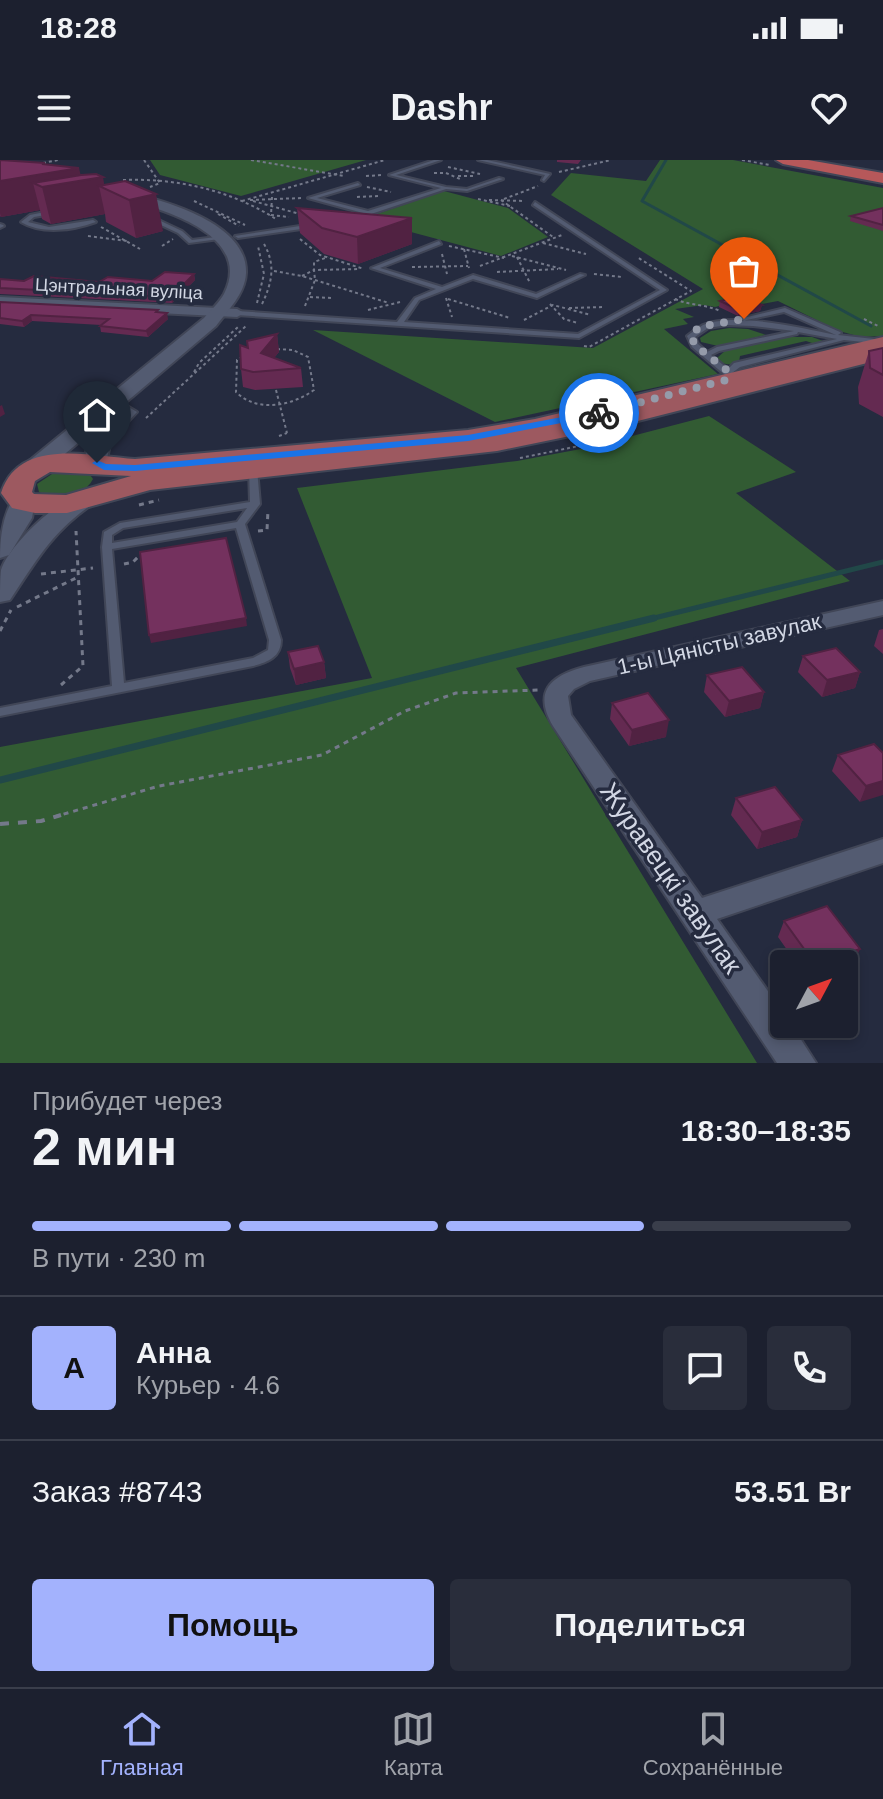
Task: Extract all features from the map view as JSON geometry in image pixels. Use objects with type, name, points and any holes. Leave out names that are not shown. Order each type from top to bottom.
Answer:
[{"type":"highway","points":[[783,160],[883,175]]},
{"type":"highway","points":[[811,160],[883,175]]},
{"type":"main road","points":[[883,343],[720,379],[580,418],[468,438],[135,468],[94,481],[50,506],[17,487],[58,461],[94,481],[148,481],[468,448],[540,435],[883,352]]},
{"type":"street","points":[[6,602],[41,532],[94,481],[97,447],[106,431],[232,317],[253,280],[253,259],[231,237],[174,209],[100,188]]},
{"type":"street","points":[[0,550],[20,518],[17,487],[232,317],[238,276],[231,237]]},
{"type":"street","name":"Цэнтральная вуліца","points":[[0,301],[232,317]]},
{"type":"street","name":"1-ы Цяністы завулак","points":[[559,689],[584,675],[883,608]]},
{"type":"street","name":"Журавецкі завулак","points":[[559,689],[555,703],[562,720],[798,1063]]},
{"type":"street","points":[[696,913],[883,851]]},
{"type":"lane","points":[[439,160],[391,175],[467,190],[501,179]]},
{"type":"lane","points":[[480,160],[548,174],[543,182]]},
{"type":"lane","points":[[358,184],[311,198],[368,213]]},
{"type":"lane","points":[[349,219],[446,188]]},
{"type":"lane","points":[[232,317],[256,314],[579,336],[664,290],[535,204]]},
{"type":"lane","points":[[63,210],[32,216],[24,222],[36,229],[93,222]]},
{"type":"lane","points":[[144,215],[180,232],[191,242],[319,225]]},
{"type":"lane","points":[[374,268],[439,243]]},
{"type":"lane","points":[[374,268],[442,290]]},
{"type":"lane","points":[[399,324],[417,299],[473,277],[537,296],[582,275]]},
{"type":"lane","points":[[785,310],[853,340],[836,341],[737,365],[720,379],[691,336],[699,327],[726,318],[785,310]]},
{"type":"lane","points":[[726,318],[883,343]]},
{"type":"lane","points":[[706,355],[717,349],[804,331]]},
{"type":"lane","points":[[107,547],[240,524],[255,504],[253,469]]},
{"type":"lane","points":[[118,690],[107,534],[120,526],[255,504]]},
{"type":"lane","points":[[0,712],[253,662],[275,650],[275,640],[240,524]]},
{"type":"path","points":[[48,161],[58,160]]},
{"type":"path","points":[[144,160],[160,183],[145,188],[157,191]]},
{"type":"path","points":[[251,160],[356,179],[358,184],[414,198]]},
{"type":"path","points":[[242,201],[385,160]]},
{"type":"path","points":[[559,172],[611,160]]},
{"type":"path","points":[[429,163],[501,179]]},
{"type":"path","points":[[131,186],[120,182],[154,178],[242,201],[271,215],[327,257],[363,269]]},
{"type":"path","points":[[501,200],[543,182]]},
{"type":"path","points":[[271,215],[273,192]]},
{"type":"path","points":[[469,197],[510,206]]},
{"type":"path","points":[[141,423],[256,314],[267,293],[273,271],[272,256],[256,234],[221,212],[183,198]]},
{"type":"path","points":[[248,199],[300,214]]},
{"type":"path","points":[[501,200],[555,238]]},
{"type":"path","points":[[485,201],[535,204]]},
{"type":"path","points":[[271,215],[300,218]]},
{"type":"path","points":[[93,222],[140,249]]},
{"type":"path","points":[[302,276],[314,270],[489,265],[563,234]]},
{"type":"path","points":[[162,246],[179,235]]},
{"type":"path","points":[[439,243],[449,281]]},
{"type":"path","points":[[543,243],[606,260],[618,259]]},
{"type":"path","points":[[464,249],[471,273]]},
{"type":"path","points":[[299,317],[315,280],[314,262],[342,252]]},
{"type":"path","points":[[517,257],[538,300],[595,316],[569,329]]},
{"type":"path","points":[[497,272],[562,269]]},
{"type":"path","points":[[273,271],[302,276],[409,308]]},
{"type":"path","points":[[582,275],[605,273],[630,279],[643,290],[693,307],[711,307],[726,318]]},
{"type":"path","points":[[442,290],[454,321]]},
{"type":"path","points":[[435,295],[531,325]]},
{"type":"path","points":[[310,297],[331,298]]},
{"type":"path","points":[[521,322],[553,305]]},
{"type":"path","points":[[553,305],[564,319],[613,334]]},
{"type":"path","points":[[565,308],[613,307],[604,311]]},
{"type":"path","points":[[192,376],[232,317]]},
{"type":"path","points":[[864,319],[883,329]]},
{"type":"path","points":[[277,349],[293,350],[308,357],[314,390],[304,398],[279,403],[250,402],[238,396],[237,360],[252,352],[277,349]]},
{"type":"path","points":[[276,390],[287,433]]},
{"type":"path","points":[[58,688],[83,666],[76,530]]},
{"type":"path","points":[[6,602],[78,577]]},
{"type":"path","points":[[0,824],[41,821],[159,786],[322,755],[405,711],[456,693],[559,689]]},
{"type":"green space","points":[[150,160],[366,160],[241,196],[160,175]]},
{"type":"green space","points":[[660,160],[733,160],[883,188],[883,336],[861,337],[839,331],[778,301],[756,305],[745,300],[715,307],[704,305],[675,309],[694,317],[683,319],[688,324],[664,329],[718,374],[495,422],[313,330],[593,348],[703,289],[551,195],[571,173],[646,181]]},
{"type":"green space","points":[[444,191],[508,208],[548,237],[501,256],[362,219]]},
{"type":"green space","points":[[748,329],[766,335],[718,346],[701,342],[700,338],[711,331]]},
{"type":"green space","points":[[785,337],[812,337],[826,342],[815,344],[806,341],[740,356],[739,362],[733,364],[717,358],[726,350]]},
{"type":"green space","points":[[709,416],[796,472],[736,493],[850,581],[516,668],[757,1063],[0,1063],[0,747],[372,678],[297,488],[517,461],[586,448]]},
{"type":"green space","points":[[55,472],[88,472],[93,479],[83,490],[69,495],[53,496],[39,492],[37,484]]},
{"type":"building","points":[[0,160],[45,163],[42,164],[79,168],[0,181]]},
{"type":"building","points":[[81,175],[103,177],[42,187],[33,183]]},
{"type":"building","points":[[125,181],[156,194],[129,200],[99,186]]},
{"type":"building","points":[[297,208],[412,218],[357,237],[322,228]]},
{"type":"building","points":[[883,208],[883,225],[851,216]]},
{"type":"building","points":[[165,272],[194,274],[171,297],[0,288],[0,279],[24,281],[34,276],[99,282],[108,277],[152,281]]},
{"type":"building","points":[[743,296],[762,305],[739,310],[720,301]]},
{"type":"building","points":[[0,302],[158,310],[156,312],[167,313],[146,331],[100,326],[109,319],[31,315],[22,321],[0,318]]},
{"type":"building","points":[[277,334],[261,353],[301,368],[253,372],[241,369],[240,345],[248,348],[247,341]]},
{"type":"building","points":[[883,348],[883,375],[870,368],[869,351]]},
{"type":"building","points":[[226,538],[246,618],[149,635],[140,552]]},
{"type":"building","points":[[318,646],[324,662],[294,669],[288,652]]},
{"type":"building","points":[[836,648],[860,672],[827,680],[803,656]]},
{"type":"building","points":[[742,667],[764,692],[729,701],[707,675]]},
{"type":"building","points":[[648,693],[669,720],[632,730],[612,703]]},
{"type":"building","points":[[874,744],[883,753],[883,781],[866,786],[838,755]]},
{"type":"building","points":[[775,787],[802,820],[762,832],[736,798]]},
{"type":"building","points":[[827,906],[860,949],[805,950],[784,921]]},
{"type":"waterway","points":[[666,160],[642,201],[871,326]]},
{"type":"waterway","points":[[646,620],[883,562]]},
{"type":"waterway","points":[[0,780],[654,618]]},
{"type":"way so far","points":[[599,413],[726,380],[729,372],[695,345],[691,336],[699,327],[744,319]]},
{"type":"route","points":[[97,463],[104,467],[135,468],[289,456],[468,438],[599,413]]}]
